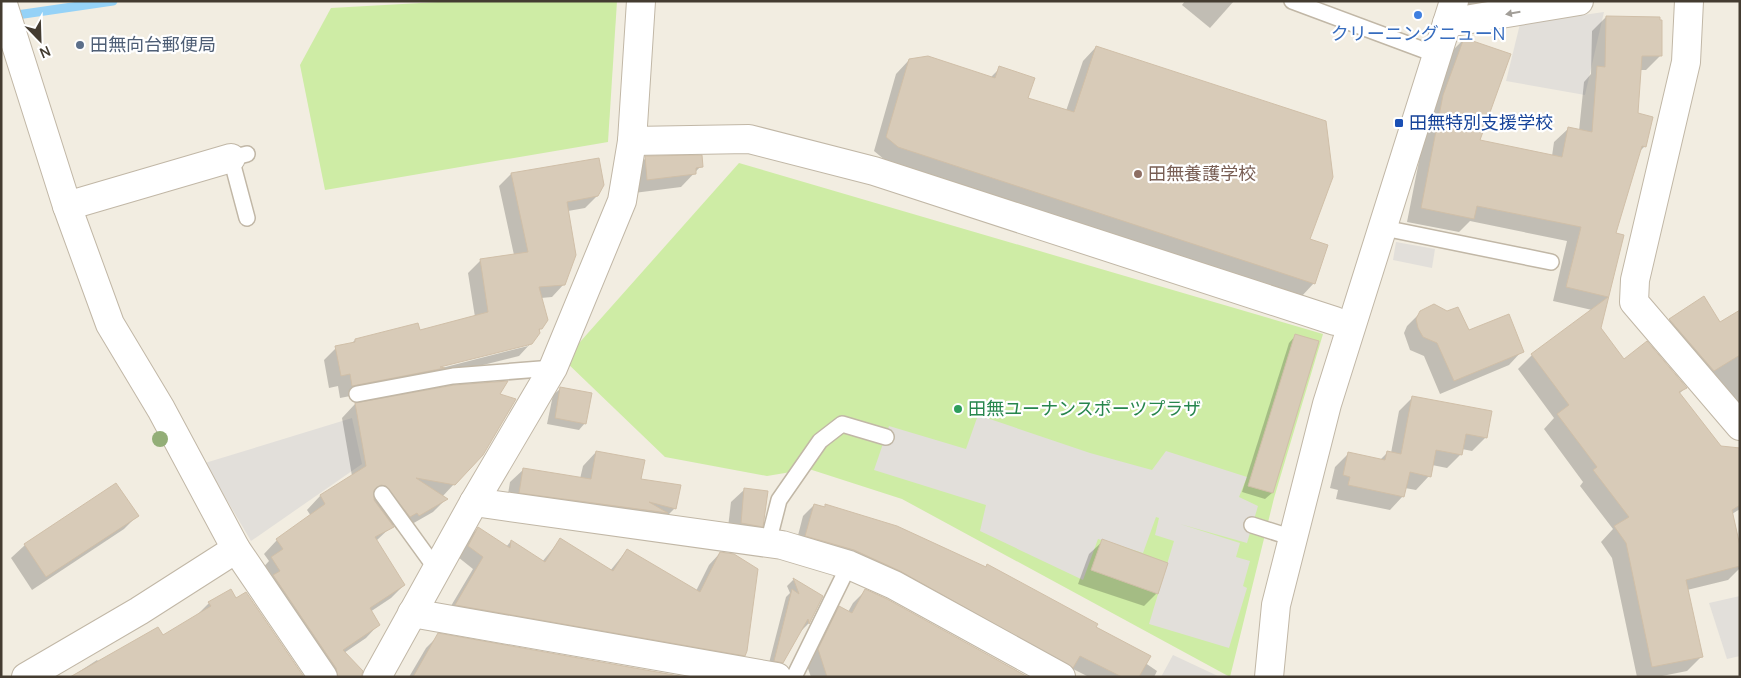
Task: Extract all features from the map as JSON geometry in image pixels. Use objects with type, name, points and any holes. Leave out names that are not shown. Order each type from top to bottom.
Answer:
[{"type":"street","points":[[2,1],[67,206],[110,324],[160,409],[236,549],[322,677]]},
{"type":"street","points":[[377,677],[474,502],[553,368],[622,201],[632,140],[641,1]]},
{"type":"street","points":[[1269,677],[1276,605],[1327,404],[1384,228],[1450,12],[1579,1]]},
{"type":"street","points":[[1688,1],[1686,62],[1635,280],[1634,302],[1740,426]]},
{"type":"street","points":[[632,140],[749,139],[874,170],[1335,321]]},
{"type":"street","points":[[67,206],[239,156]]},
{"type":"street","points":[[474,502],[768,543],[849,565],[894,585],[1061,677]]},
{"type":"street","points":[[26,677],[131,616],[236,549]]},
{"type":"street","points":[[412,613],[777,677]]},
{"type":"lane","points":[[1292,1],[1437,55]]},
{"type":"lane","points":[[239,156],[247,218]]},
{"type":"lane","points":[[1384,228],[1551,262]]},
{"type":"lane","points":[[357,394],[453,376],[553,368]]},
{"type":"lane","points":[[768,543],[779,500],[820,441],[842,424],[886,436]]},
{"type":"lane","points":[[382,494],[437,570]]},
{"type":"lane","points":[[1252,525],[1293,538]]},
{"type":"lane","points":[[794,677],[849,565]]},
{"type":"green space","points":[[456,1],[617,1],[608,142],[325,190],[300,65],[331,8]]},
{"type":"green space","name":"田無ユーナンスポーツプラザ","points":[[739,163],[1323,334],[1274,498],[1230,677],[902,499],[809,469],[767,476],[665,457],[564,360]]},
{"type":"shaded area","points":[[1604,12],[1585,95],[1506,81],[1520,24]]},
{"type":"shaded area","points":[[1396,242],[1435,249],[1432,268],[1393,260]]},
{"type":"shaded area","points":[[978,415],[1090,453],[1152,470],[1166,451],[1247,477],[1239,497],[1258,506],[1247,543],[1180,524],[1240,543],[1236,557],[1250,561],[1243,586],[1247,588],[1229,648],[1149,624],[1174,541],[1155,535],[1159,518],[1156,517],[1143,553],[1098,539],[1083,580],[980,531],[986,505],[874,470],[889,426],[966,449]]},
{"type":"shaded area","points":[[352,418],[362,464],[251,541],[205,463]]},
{"type":"shaded area","points":[[1740,596],[1740,656],[1727,659],[1709,603]]},
{"type":"shaded area","points":[[1173,655],[1220,677],[1161,677]]},
{"type":"building","points":[[1606,16],[1660,17],[1660,20],[1662,20],[1662,56],[1642,56],[1638,113],[1653,117],[1646,147],[1642,146],[1616,233],[1624,235],[1601,328],[1624,359],[1647,341],[1687,388],[1679,392],[1721,446],[1740,448],[1740,505],[1732,510],[1740,546],[1740,566],[1686,580],[1703,657],[1652,667],[1626,543],[1614,526],[1629,517],[1593,470],[1597,467],[1557,414],[1569,405],[1531,354],[1608,297],[1566,287],[1581,227],[1477,206],[1474,219],[1421,208],[1443,95],[1464,38],[1511,54],[1480,140],[1562,157],[1568,127],[1592,132],[1597,66],[1605,67]]},
{"type":"building","points":[[1096,46],[1326,121],[1333,177],[1310,239],[1328,245],[1315,284],[898,147],[886,137],[909,59],[928,56],[995,78],[999,66],[1035,78],[1028,98],[1074,112]]},
{"type":"building","points":[[702,155],[703,167],[696,168],[696,174],[647,180],[645,156]]},
{"type":"building","points":[[599,158],[604,185],[598,196],[567,202],[576,255],[565,285],[539,287],[548,320],[542,329],[539,329],[540,333],[532,344],[440,367],[445,368],[352,386],[350,374],[341,376],[335,346],[418,323],[420,330],[488,312],[480,259],[528,252],[511,173]]},
{"type":"building","points":[[1704,296],[1720,322],[1740,310],[1740,355],[1714,371],[1669,319]]},
{"type":"building","points":[[1434,304],[1447,311],[1458,307],[1469,330],[1509,314],[1524,352],[1454,381],[1437,343],[1423,337],[1418,328],[1416,319],[1420,311]]},
{"type":"building","points":[[1295,334],[1319,341],[1273,493],[1248,486]]},
{"type":"building","points":[[508,381],[500,394],[516,399],[483,455],[455,485],[416,478],[448,499],[419,516],[417,513],[410,517],[386,486],[381,485],[374,490],[374,500],[394,527],[375,537],[405,585],[370,608],[380,625],[343,650],[363,671],[361,677],[338,677],[336,668],[273,575],[280,571],[271,557],[283,549],[276,539],[325,504],[320,495],[366,466],[355,403],[454,385]]},
{"type":"building","points":[[560,387],[592,393],[586,424],[555,418]]},
{"type":"building","points":[[1412,396],[1492,411],[1487,438],[1466,434],[1462,455],[1436,450],[1431,477],[1410,472],[1404,497],[1348,485],[1350,477],[1343,475],[1348,452],[1385,460],[1387,451],[1401,454]]},
{"type":"building","points":[[596,451],[645,460],[641,479],[681,485],[676,509],[649,502],[668,513],[519,493],[523,468],[591,479]]},
{"type":"building","points":[[116,483],[139,516],[46,577],[24,544]]},
{"type":"building","points":[[744,488],[768,491],[763,527],[741,523]]},
{"type":"building","points":[[814,504],[825,507],[825,504],[897,526],[986,567],[987,564],[1098,624],[1096,627],[1151,656],[1139,677],[1122,677],[1080,656],[1073,668],[900,571],[854,550],[805,536]]},
{"type":"building","points":[[478,527],[510,548],[511,540],[545,562],[560,538],[613,571],[627,549],[700,592],[720,552],[734,554],[758,569],[745,656],[455,605],[483,557],[468,546]]},
{"type":"building","points":[[1102,539],[1168,563],[1158,594],[1091,570]]},
{"type":"building","points":[[793,578],[823,596],[809,624],[808,619],[783,663],[774,661],[792,589],[799,594]]},
{"type":"building","points":[[231,589],[236,598],[246,592],[304,677],[70,677],[158,627],[163,635],[211,606],[208,602]]},
{"type":"building","points":[[865,589],[887,599],[1028,677],[827,677],[818,649],[839,606],[852,613]]},
{"type":"building","points":[[438,633],[685,677],[413,677]]},
{"type":"waterway","points":[[10,16],[113,1]]},
{"type":"place","name":"クリーニングニューN","points":[[1418,15]]},
{"type":"place","name":"田無向台郵便局","points":[[80,45]]},
{"type":"place","name":"田無特別支援学校","points":[[1399,123]]},
{"type":"place","name":"田無養護学校","points":[[1138,174]]},
{"type":"place","name":"田無ユーナンスポーツプラザ","points":[[958,409]]}]
